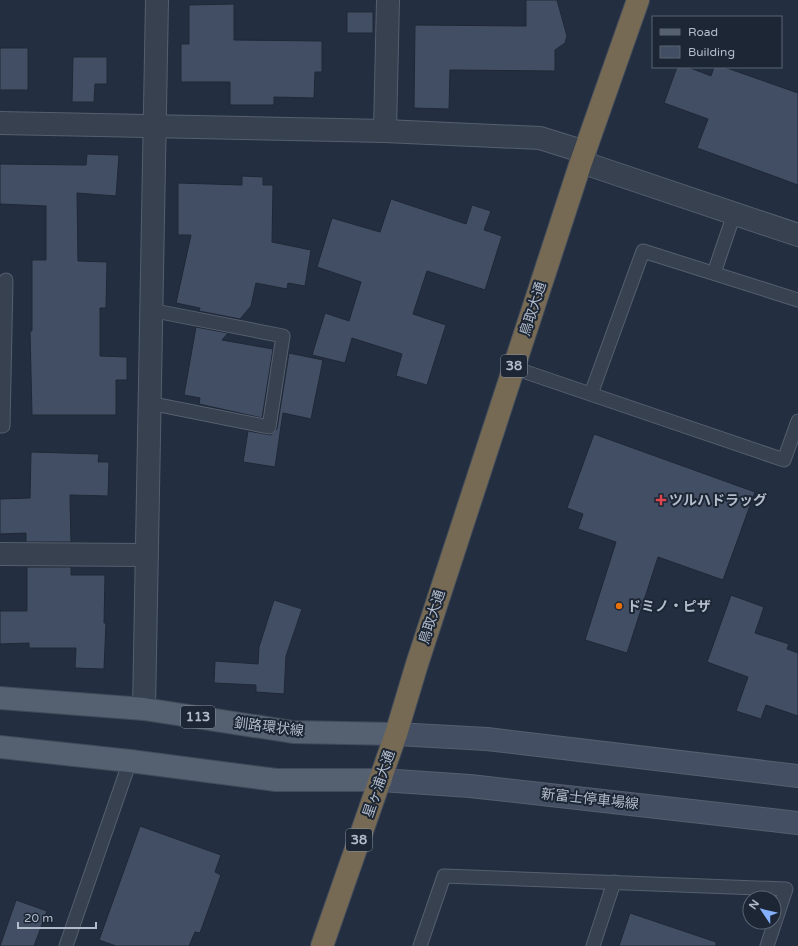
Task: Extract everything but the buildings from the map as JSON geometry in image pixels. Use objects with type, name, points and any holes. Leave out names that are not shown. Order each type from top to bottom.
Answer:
[{"type":"highway","name":"鳥取大通","points":[[396,734],[417,664],[583,157],[638,0]]},
{"type":"highway","name":"星ヶ浦大通","points":[[322,946],[396,734]]},
{"type":"main road","name":"釧路環状線","points":[[0,698],[144,709],[293,732],[396,734]]},
{"type":"main road","points":[[396,734],[487,739],[798,776]]},
{"type":"main road","points":[[0,747],[276,780],[381,780]]},
{"type":"main road","name":"新富士停車場線","points":[[381,780],[478,787],[798,823]]},
{"type":"street","points":[[144,709],[150,310],[157,0]]},
{"type":"street","points":[[385,131],[388,0]]},
{"type":"street","points":[[0,123],[385,131],[540,138],[583,157],[734,214],[798,235]]},
{"type":"street","points":[[0,554],[146,555]]},
{"type":"lane","points":[[714,273],[734,214]]},
{"type":"lane","points":[[591,394],[643,251],[798,300]]},
{"type":"lane","points":[[0,426],[3,426],[6,280]]},
{"type":"lane","points":[[149,403],[269,427],[282,336],[150,310]]},
{"type":"lane","points":[[514,368],[784,460],[798,420]]},
{"type":"lane","points":[[66,946],[130,762]]},
{"type":"lane","points":[[420,946],[444,876],[792,890],[767,946]]},
{"type":"lane","points":[[593,946],[614,882]]},
{"type":"place","name":"ツルハドラッグ","points":[[661,500]]},
{"type":"place","name":"ドミノ・ピザ","points":[[619,606]]}]
